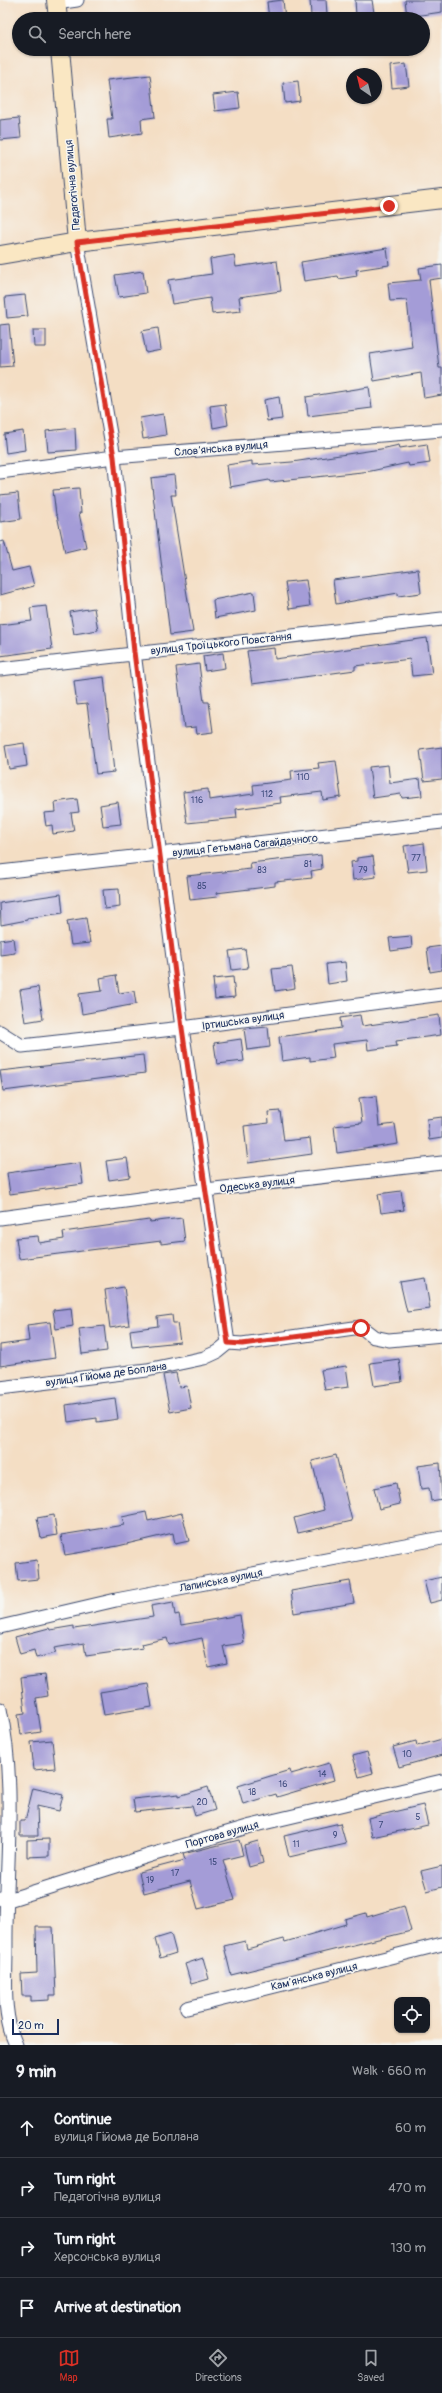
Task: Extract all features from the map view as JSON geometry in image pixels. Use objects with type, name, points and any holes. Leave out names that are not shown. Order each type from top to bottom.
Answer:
[{"type":"main road","name":"Педагогічна вулиця","points":[[61,56],[77,242]]},
{"type":"main road","points":[[0,255],[77,242],[442,199]]},
{"type":"street","points":[[57,7],[77,0]]},
{"type":"street","name":"Педагогічна вулиця","points":[[77,242],[114,457],[134,652],[182,1028],[228,1343]]},
{"type":"street","name":"Словʼянська вулиця","points":[[0,472],[114,457],[442,430]]},
{"type":"street","name":"вулиця Троїцького Повстання","points":[[0,668],[442,619]]},
{"type":"street","name":"вулиця Гетьмана Сагайдачного","points":[[0,872],[442,822]]},
{"type":"street","name":"Іртишська вулиця","points":[[0,1032],[22,1046],[182,1028],[442,994]]},
{"type":"street","name":"Одеська вулиця","points":[[0,1218],[206,1190],[442,1163]]},
{"type":"street","points":[[228,1343],[242,1344],[361,1328],[374,1337],[389,1340],[442,1335]]},
{"type":"street","name":"вулиця Гійома де Боплана","points":[[0,1388],[147,1370],[204,1358],[217,1352],[228,1343]]},
{"type":"street","name":"Лапинська вулиця","points":[[0,1627],[116,1600],[442,1538]]},
{"type":"street","points":[[0,1709],[4,1728],[9,1787],[9,1850],[3,1899],[5,2008],[16,2045]]},
{"type":"street","name":"Портова вулиця","points":[[3,1899],[151,1854],[251,1826],[442,1781]]},
{"type":"street","name":"Камʼянська вулиця","points":[[187,2008],[442,1944]]},
{"type":"building","points":[[283,0],[284,12],[268,12],[267,2]]},
{"type":"building","points":[[310,0],[326,0],[327,12],[311,12]]},
{"type":"building","points":[[355,0],[372,0],[374,12],[356,12]]},
{"type":"building","points":[[405,0],[442,0],[442,12],[430,14],[430,12],[406,12]]},
{"type":"building","points":[[406,64],[409,86],[392,88],[390,66]]},
{"type":"building","points":[[150,75],[155,117],[141,119],[142,133],[109,138],[107,119],[112,119],[107,80]]},
{"type":"building","points":[[298,81],[300,101],[285,103],[283,83]]},
{"type":"building","points":[[238,92],[240,108],[215,111],[213,95]]},
{"type":"building","points":[[19,118],[21,138],[0,140],[0,120]]},
{"type":"building","points":[[387,248],[389,265],[356,270],[357,276],[339,279],[338,276],[304,281],[301,262]]},
{"type":"building","points":[[234,255],[236,267],[277,261],[281,291],[239,297],[241,311],[212,314],[210,298],[172,304],[168,280],[212,274],[210,259]]},
{"type":"building","points":[[442,265],[442,278],[429,280],[439,368],[442,368],[442,395],[424,398],[421,373],[374,381],[370,354],[412,347],[407,300],[390,301],[388,283],[421,280],[419,268]]},
{"type":"building","points":[[143,271],[146,293],[119,297],[115,275]]},
{"type":"building","points":[[25,295],[28,316],[7,318],[5,297]]},
{"type":"building","points":[[9,324],[13,366],[0,367],[0,325]]},
{"type":"building","points":[[158,328],[161,350],[146,353],[142,331]]},
{"type":"building","points":[[33,330],[46,330],[46,347],[34,347]]},
{"type":"building","points":[[369,387],[372,408],[308,416],[306,397]]},
{"type":"building","points":[[279,397],[282,419],[267,421],[264,400]]},
{"type":"building","points":[[225,404],[228,425],[213,428],[210,406]]},
{"type":"building","points":[[163,414],[166,435],[143,439],[140,418]]},
{"type":"building","points":[[75,428],[76,450],[48,452],[46,431]]},
{"type":"building","points":[[23,431],[25,450],[6,453],[4,434]]},
{"type":"building","points":[[427,444],[430,463],[409,466],[408,463],[371,471],[270,482],[269,480],[230,487],[227,465],[252,461],[252,465],[292,462],[399,445],[400,448]]},
{"type":"building","points":[[174,475],[176,495],[171,495],[193,632],[170,635],[151,478]]},
{"type":"building","points":[[79,488],[81,513],[79,513],[86,547],[65,552],[56,515],[53,490]]},
{"type":"building","points":[[18,493],[21,519],[0,522],[0,495]]},
{"type":"building","points":[[4,541],[12,571],[29,567],[34,586],[0,595],[0,542]]},
{"type":"building","points":[[418,569],[421,593],[398,596],[398,593],[336,604],[333,580]]},
{"type":"building","points":[[306,580],[310,606],[289,609],[285,582]]},
{"type":"building","points":[[254,592],[256,610],[215,618],[213,600]]},
{"type":"building","points":[[46,606],[52,649],[0,656],[0,625],[32,621],[30,608]]},
{"type":"building","points":[[94,608],[98,630],[74,634],[70,612]]},
{"type":"building","points":[[427,638],[432,674],[412,676],[410,659],[355,666],[355,670],[252,684],[247,651],[274,648],[275,659]]},
{"type":"building","points":[[223,653],[225,668],[205,671],[203,656]]},
{"type":"building","points":[[199,664],[204,702],[209,702],[213,732],[197,734],[196,727],[184,728],[176,667]]},
{"type":"building","points":[[104,677],[114,772],[96,774],[87,704],[77,705],[74,681]]},
{"type":"building","points":[[24,743],[27,766],[9,769],[5,746]]},
{"type":"building","points":[[442,747],[442,779],[424,781],[420,750]]},
{"type":"building","points":[[336,761],[341,797],[323,800],[322,792],[280,797],[281,803],[236,809],[237,818],[187,823],[183,792],[208,789],[209,800],[254,794],[253,785],[292,780],[291,771],[319,768],[318,763]]},
{"type":"building","points":[[388,765],[390,783],[420,779],[422,796],[402,798],[401,794],[373,798],[369,767]]},
{"type":"building","points":[[77,799],[79,812],[71,813],[74,831],[53,834],[52,825],[46,826],[44,813],[56,812],[55,802]]},
{"type":"building","points":[[118,802],[121,824],[103,826],[100,805]]},
{"type":"building","points":[[424,843],[427,870],[408,872],[404,846]]},
{"type":"building","points":[[321,855],[322,869],[311,871],[312,878],[275,882],[275,886],[216,893],[217,897],[190,900],[187,876],[251,869],[250,863]]},
{"type":"building","points":[[373,856],[376,877],[353,880],[351,862],[357,861],[357,858]]},
{"type":"building","points":[[119,889],[120,907],[105,909],[103,890]]},
{"type":"building","points":[[61,894],[63,913],[27,918],[27,920],[1,925],[0,903]]},
{"type":"building","points":[[86,918],[90,943],[71,945],[67,921]]},
{"type":"building","points":[[411,936],[412,948],[391,951],[389,938]]},
{"type":"building","points":[[13,938],[15,953],[0,955],[0,940]]},
{"type":"building","points":[[442,946],[442,970],[430,972],[427,948]]},
{"type":"building","points":[[245,949],[248,968],[232,970],[229,951]]},
{"type":"building","points":[[345,962],[347,981],[328,984],[326,964]]},
{"type":"building","points":[[292,967],[295,988],[275,991],[272,969]]},
{"type":"building","points":[[116,975],[119,993],[134,991],[136,1004],[82,1014],[79,994],[102,991],[100,978]]},
{"type":"building","points":[[233,977],[235,997],[215,999],[213,979]]},
{"type":"building","points":[[38,987],[43,1019],[25,1022],[20,990]]},
{"type":"building","points":[[360,1015],[362,1026],[439,1015],[441,1035],[396,1041],[397,1046],[368,1050],[367,1040],[332,1044],[334,1058],[310,1061],[310,1057],[282,1061],[279,1037],[341,1028],[340,1018]]},
{"type":"building","points":[[268,1027],[270,1047],[247,1050],[244,1029]]},
{"type":"building","points":[[241,1039],[244,1061],[217,1064],[214,1043]]},
{"type":"building","points":[[143,1055],[145,1073],[3,1091],[0,1071]]},
{"type":"building","points":[[376,1096],[379,1126],[395,1124],[398,1144],[337,1153],[334,1126],[362,1123],[359,1098]]},
{"type":"building","points":[[280,1111],[284,1141],[310,1138],[312,1154],[248,1163],[244,1126],[269,1123],[268,1112]]},
{"type":"building","points":[[442,1117],[442,1138],[429,1140],[427,1119]]},
{"type":"building","points":[[127,1158],[130,1177],[109,1180],[106,1161]]},
{"type":"building","points":[[80,1163],[83,1184],[10,1194],[7,1173]]},
{"type":"building","points":[[401,1191],[404,1210],[381,1213],[378,1194]]},
{"type":"building","points":[[182,1218],[185,1241],[161,1244],[161,1241],[19,1259],[16,1238],[38,1236],[39,1243],[64,1239],[63,1232],[149,1220],[150,1222]]},
{"type":"building","points":[[425,1278],[430,1309],[407,1312],[400,1282]]},
{"type":"building","points":[[124,1287],[129,1325],[110,1328],[105,1290]]},
{"type":"building","points":[[71,1308],[73,1326],[56,1329],[53,1310]]},
{"type":"building","points":[[172,1315],[173,1323],[177,1323],[180,1342],[132,1347],[130,1330],[158,1326],[157,1317]]},
{"type":"building","points":[[50,1322],[55,1358],[0,1366],[0,1345],[29,1341],[27,1325]]},
{"type":"building","points":[[104,1326],[107,1351],[82,1354],[79,1329]]},
{"type":"building","points":[[399,1359],[402,1382],[374,1386],[370,1363]]},
{"type":"building","points":[[346,1366],[349,1387],[325,1390],[321,1370]]},
{"type":"building","points":[[176,1373],[179,1387],[187,1386],[191,1408],[170,1412],[163,1375]]},
{"type":"building","points":[[115,1398],[118,1419],[97,1422],[97,1418],[68,1422],[66,1405]]},
{"type":"building","points":[[336,1455],[352,1521],[298,1533],[294,1518],[324,1510],[312,1461]]},
{"type":"building","points":[[440,1463],[442,1499],[431,1501],[429,1488],[421,1489],[418,1466]]},
{"type":"building","points":[[396,1483],[400,1504],[379,1509],[374,1488]]},
{"type":"building","points":[[146,1512],[148,1521],[182,1513],[189,1541],[175,1544],[173,1533],[118,1546],[65,1555],[61,1535],[124,1525],[122,1517]]},
{"type":"building","points":[[54,1515],[57,1535],[41,1538],[37,1518]]},
{"type":"building","points":[[37,1560],[39,1579],[18,1581],[16,1563]]},
{"type":"building","points":[[442,1577],[442,1600],[430,1603],[424,1581]]},
{"type":"building","points":[[350,1581],[354,1603],[294,1613],[291,1591]]},
{"type":"building","points":[[173,1602],[175,1615],[179,1614],[181,1625],[240,1615],[244,1643],[223,1646],[227,1663],[208,1667],[202,1638],[169,1645],[167,1638],[142,1644],[143,1648],[86,1656],[84,1643],[54,1648],[56,1653],[36,1658],[34,1650],[20,1654],[15,1637],[49,1628],[50,1630],[74,1626],[74,1629],[153,1617],[151,1606]]},
{"type":"building","points":[[45,1674],[48,1696],[36,1698],[41,1732],[21,1735],[18,1714],[25,1713],[21,1677]]},
{"type":"building","points":[[148,1684],[152,1707],[104,1715],[100,1692]]},
{"type":"building","points":[[442,1739],[442,1755],[399,1767],[393,1747],[416,1741],[417,1746]]},
{"type":"building","points":[[52,1740],[55,1768],[34,1770],[31,1742]]},
{"type":"building","points":[[367,1752],[373,1773],[359,1777],[353,1756]]},
{"type":"building","points":[[329,1763],[334,1780],[277,1797],[276,1794],[243,1804],[238,1786],[290,1770],[291,1774]]},
{"type":"building","points":[[208,1787],[215,1810],[195,1816],[192,1806],[135,1812],[133,1799],[179,1794],[179,1796]]},
{"type":"building","points":[[33,1788],[63,1795],[59,1811],[37,1806],[38,1836],[20,1836],[20,1821],[25,1821]]},
{"type":"building","points":[[423,1805],[428,1825],[372,1837],[368,1818]]},
{"type":"building","points":[[340,1823],[346,1844],[289,1857],[284,1836]]},
{"type":"building","points":[[49,1839],[49,1856],[27,1857],[27,1840]]},
{"type":"building","points":[[239,1840],[243,1855],[223,1860],[235,1900],[198,1909],[190,1881],[144,1893],[139,1872],[185,1860],[183,1854]]},
{"type":"building","points":[[258,1841],[263,1863],[249,1867],[244,1845]]},
{"type":"building","points":[[442,1866],[442,1887],[427,1891],[421,1871]]},
{"type":"building","points":[[404,1906],[411,1931],[231,1975],[224,1946],[245,1941],[247,1949],[284,1939],[285,1942],[346,1924],[345,1919],[366,1913],[367,1917]]},
{"type":"building","points":[[36,1927],[53,1927],[56,1995],[49,1995],[49,2000],[31,2001],[31,1996],[22,1996],[21,1974],[37,1973]]},
{"type":"building","points":[[171,1934],[176,1953],[160,1958],[155,1939]]},
{"type":"building","points":[[203,1958],[209,1979],[191,1984],[185,1964]]},
{"type":"route","points":[[361,1328],[347,1328],[242,1344],[228,1343],[182,1028],[134,652],[114,457],[77,242],[389,206]]}]
